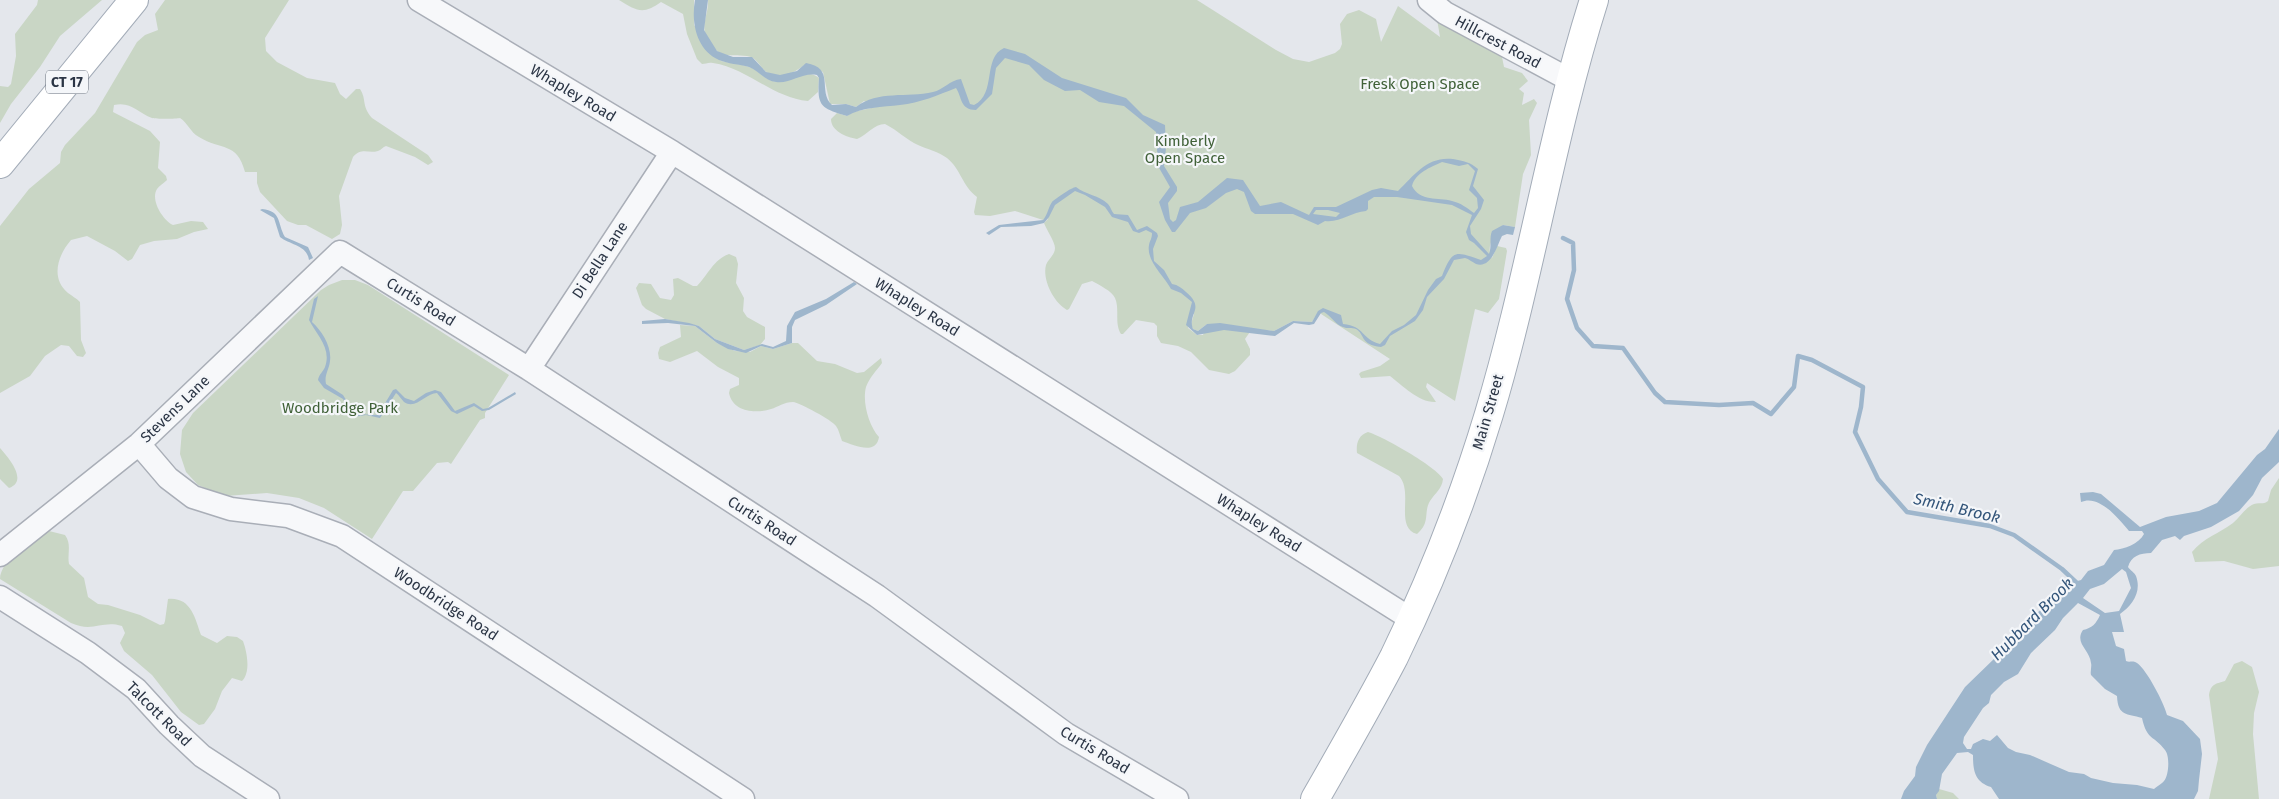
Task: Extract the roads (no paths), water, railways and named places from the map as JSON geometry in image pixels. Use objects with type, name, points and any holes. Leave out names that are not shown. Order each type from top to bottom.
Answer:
[{"type":"main road","name":"CT 17","points":[[0,164],[134,0]]},
{"type":"main road","name":"Main Street","points":[[1315,799],[1371,701],[1411,619],[1453,520],[1489,412],[1570,80],[1594,0]]},
{"type":"street","name":"Whapley Road","points":[[419,0],[672,152],[1411,619]]},
{"type":"street","name":"Hillcrest Road","points":[[1429,0],[1445,13],[1570,80]]},
{"type":"street","name":"Di Bella Lane","points":[[529,369],[672,152]]},
{"type":"street","name":"Curtis Road","points":[[340,252],[529,369],[877,596],[1066,734],[1177,799]]},
{"type":"street","name":"Stevens Lane","points":[[0,555],[139,444],[340,252]]},
{"type":"street","name":"Woodbridge Road","points":[[139,444],[168,478],[193,497],[231,509],[288,516],[342,536],[743,799]]},
{"type":"street","name":"Talcott Road","points":[[0,597],[88,653],[136,689],[169,725],[202,756],[268,799]]},
{"type":"water","points":[[695,0],[708,0],[704,30],[717,51],[733,57],[752,57],[766,72],[780,75],[797,71],[806,63],[821,70],[825,81],[826,93],[832,105],[846,104],[856,107],[874,98],[883,96],[933,92],[953,81],[961,79],[970,104],[974,105],[981,100],[985,93],[993,60],[997,53],[1004,48],[1025,54],[1062,78],[1126,98],[1143,115],[1165,125],[1166,148],[1164,166],[1177,187],[1177,191],[1168,203],[1170,219],[1173,222],[1176,220],[1180,207],[1198,202],[1227,178],[1243,180],[1260,206],[1281,202],[1309,215],[1314,207],[1336,207],[1372,190],[1381,188],[1398,191],[1429,163],[1436,160],[1453,159],[1467,162],[1478,169],[1473,186],[1484,200],[1481,209],[1470,226],[1471,234],[1489,254],[1492,231],[1503,225],[1515,227],[1513,235],[1507,234],[1502,236],[1493,256],[1486,263],[1476,264],[1465,258],[1454,260],[1444,279],[1427,297],[1423,310],[1415,321],[1390,336],[1385,345],[1381,347],[1366,342],[1359,331],[1340,326],[1324,312],[1321,313],[1314,324],[1294,323],[1275,336],[1224,330],[1197,335],[1186,325],[1192,302],[1181,293],[1171,289],[1150,257],[1149,245],[1152,233],[1146,230],[1139,233],[1133,231],[1128,222],[1112,217],[1105,207],[1085,195],[1075,191],[1055,205],[1044,223],[1031,226],[1001,227],[989,235],[986,233],[999,225],[1043,220],[1052,202],[1076,187],[1104,201],[1109,205],[1114,214],[1128,215],[1137,230],[1147,226],[1157,233],[1158,236],[1153,249],[1154,261],[1164,270],[1172,284],[1183,289],[1195,303],[1192,319],[1193,329],[1198,331],[1207,324],[1220,323],[1274,331],[1293,321],[1312,322],[1318,311],[1323,308],[1341,315],[1343,324],[1355,327],[1369,339],[1380,344],[1392,331],[1404,325],[1416,315],[1428,290],[1436,279],[1442,276],[1449,261],[1456,254],[1481,260],[1487,256],[1469,240],[1466,232],[1472,215],[1452,205],[1397,197],[1374,197],[1368,201],[1368,209],[1366,211],[1336,220],[1325,221],[1318,225],[1293,214],[1255,214],[1251,211],[1244,192],[1237,189],[1226,193],[1206,208],[1190,213],[1175,232],[1172,232],[1165,220],[1159,202],[1170,187],[1158,166],[1156,132],[1124,106],[1099,102],[1080,90],[1065,91],[1044,80],[1029,65],[1005,58],[996,68],[992,94],[976,110],[967,108],[964,105],[956,88],[915,102],[866,109],[847,116],[831,111],[822,105],[817,75],[806,75],[787,81],[776,82],[769,80],[749,67],[722,61],[711,55],[705,50],[697,34]],"holes":[[[1442,162],[1459,166],[1468,164],[1475,171],[1469,190],[1477,198],[1478,208],[1474,213],[1455,202],[1424,197],[1415,191],[1412,186],[1416,177],[1428,168]],[[1316,210],[1328,210],[1340,213],[1336,217],[1313,214]]]},
{"type":"water","points":[[260,210],[273,212],[278,218],[285,237],[308,247],[313,258],[309,260],[308,255],[302,248],[280,237],[274,218]]},
{"type":"water","points":[[854,282],[857,284],[826,305],[795,320],[792,327],[792,343],[773,349],[761,346],[746,353],[728,349],[695,326],[668,323],[642,324],[642,321],[665,319],[689,323],[699,326],[715,339],[744,350],[762,344],[773,347],[786,341],[787,326],[795,312],[826,299]]},
{"type":"water","points":[[318,296],[312,322],[323,335],[328,345],[330,361],[326,384],[343,395],[355,414],[378,415],[393,390],[396,389],[405,398],[414,401],[426,393],[435,390],[441,392],[455,411],[474,403],[483,409],[488,408],[515,392],[516,394],[489,410],[482,411],[474,406],[457,414],[451,411],[437,393],[417,403],[408,404],[396,393],[380,418],[366,415],[353,417],[343,399],[324,388],[318,380],[327,360],[325,347],[309,320],[314,299]]},
{"type":"water","name":"Hubbard Brook","points":[[2279,429],[2279,462],[2262,478],[2253,495],[2239,511],[2211,527],[2184,536],[2180,540],[2175,536],[2162,540],[2151,553],[2140,555],[2131,560],[2128,567],[2136,576],[2138,582],[2137,593],[2132,603],[2120,614],[2124,632],[2112,632],[2116,646],[2124,649],[2126,661],[2137,663],[2150,679],[2167,715],[2183,721],[2200,739],[2202,754],[2198,791],[2194,799],[1999,799],[1991,787],[1985,785],[1978,778],[1974,770],[1973,755],[1968,752],[1957,753],[1942,774],[1939,791],[1936,795],[1937,799],[1901,799],[1904,791],[1915,776],[1916,767],[1927,745],[1965,687],[2035,615],[2070,583],[2081,580],[2088,571],[2104,565],[2114,550],[2131,545],[2142,538],[2144,534],[2142,531],[2129,531],[2114,514],[2101,504],[2088,500],[2081,502],[2080,493],[2093,492],[2101,494],[2140,527],[2166,517],[2199,511],[2217,503],[2257,455],[2265,449]],"holes":[[[2122,569],[2126,572],[2131,588],[2119,611],[2105,613],[2083,598],[2090,589],[2104,584]],[[2078,603],[2100,615],[2093,625],[2083,630],[2080,639],[2090,658],[2091,675],[2105,689],[2117,696],[2121,711],[2142,718],[2146,731],[2167,753],[2168,766],[2166,778],[2154,789],[2113,783],[2091,778],[2084,774],[2069,772],[2030,755],[2008,748],[1997,735],[1990,741],[1983,739],[1973,744],[1971,749],[1967,749],[1963,743],[1964,737],[1983,708],[1989,703],[1991,695],[2004,682],[2018,674],[2031,653],[2055,630],[2063,618]]]},
{"type":"waterway","name":"Smith Brook","points":[[1563,238],[1573,243],[1574,270],[1567,299],[1577,328],[1593,346],[1623,348],[1655,393],[1665,402],[1719,405],[1753,403],[1771,414],[1794,387],[1798,356],[1812,360],[1863,387],[1861,407],[1855,432],[1878,479],[1907,512],[1990,526],[2014,535],[2062,569],[2079,585]]},
{"type":"park label","name":"Fresk Open Space","points":[[1420,84]]},
{"type":"park label","name":"Kimberly Open Space","points":[[1185,150]]},
{"type":"park label","name":"Woodbridge Park","points":[[340,408]]}]
